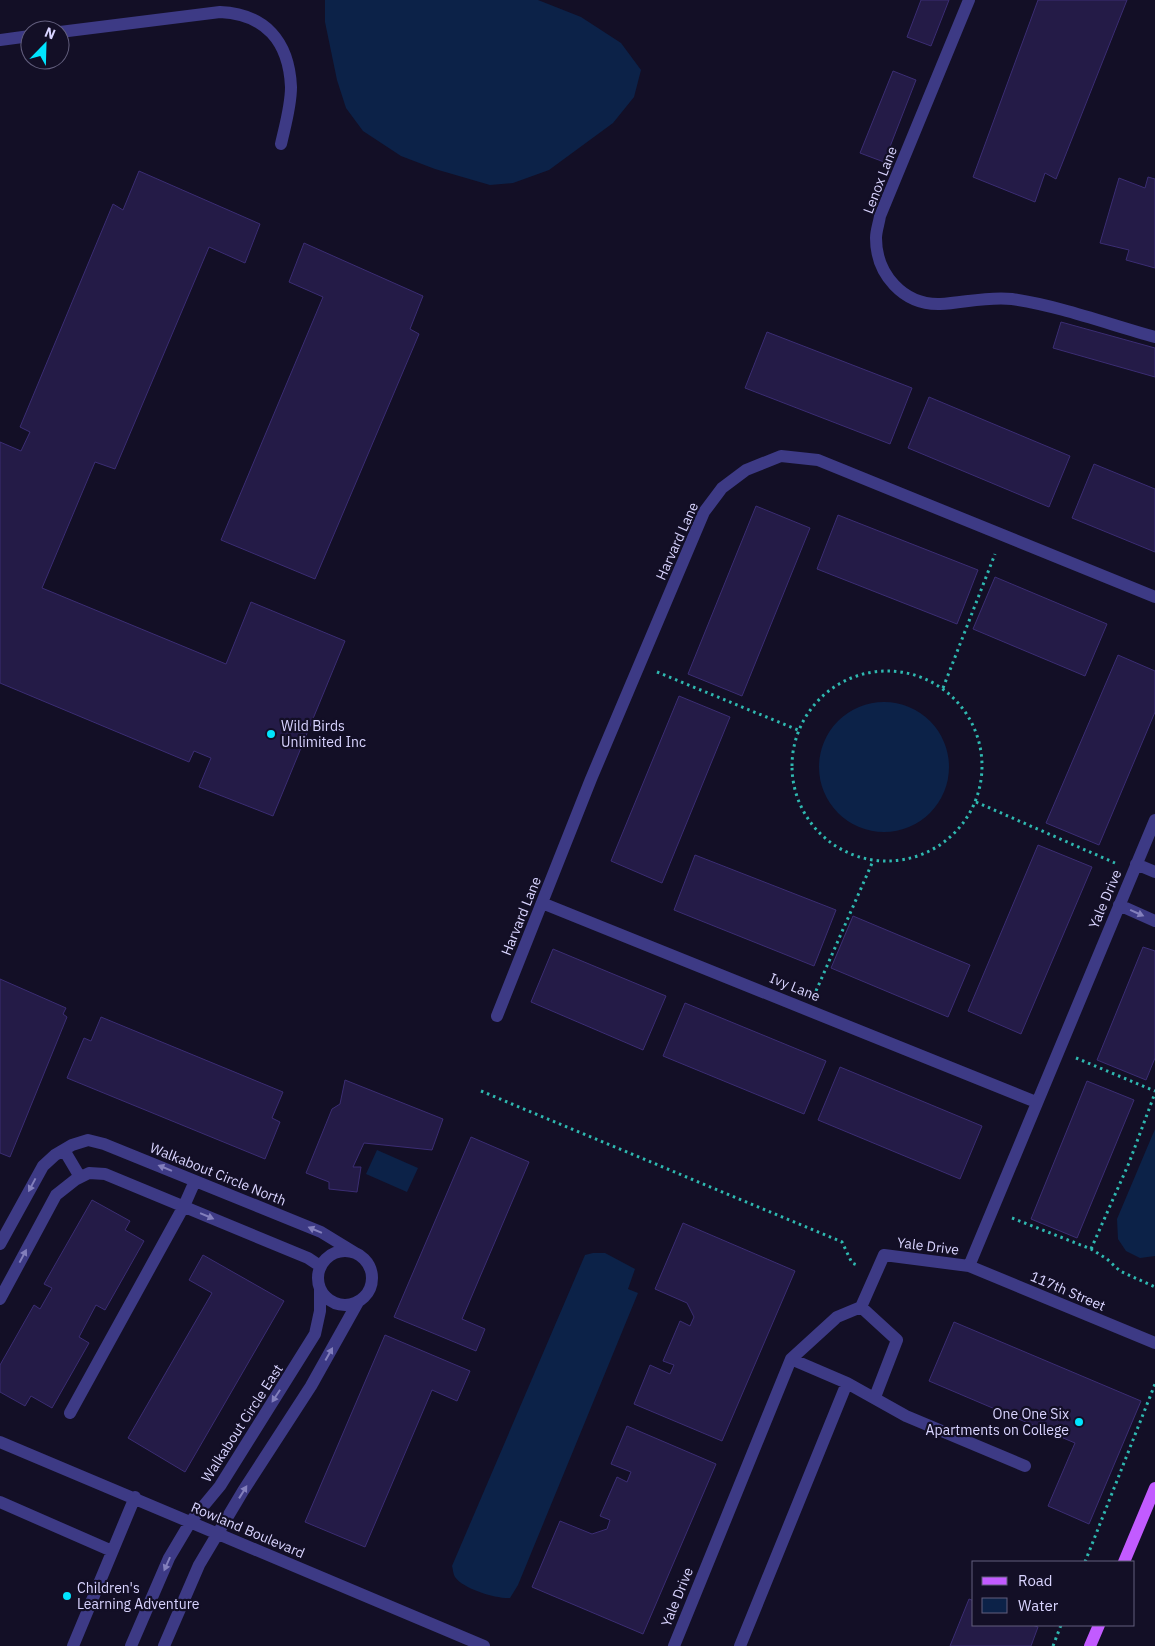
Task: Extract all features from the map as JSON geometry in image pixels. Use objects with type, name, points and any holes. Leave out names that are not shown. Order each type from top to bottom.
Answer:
[{"type":"main road","points":[[1124,1561],[1155,1488]]},
{"type":"main road","points":[[1090,1646],[1099,1626]]},
{"type":"street","name":"Lenox Lane","points":[[969,0],[880,216],[876,247],[885,275],[900,292],[929,303],[1010,299],[1044,306],[1155,337]]},
{"type":"street","points":[[70,31],[220,12],[238,13],[257,20],[273,32],[288,65],[291,87],[282,144]]},
{"type":"street","points":[[0,40],[20,37]]},
{"type":"street","name":"Harvard Lane","points":[[497,1016],[591,779],[704,512],[722,488],[746,470],[780,456],[818,460],[1155,597]]},
{"type":"street","name":"Yale Drive","points":[[674,1646],[791,1359],[837,1317],[861,1306],[884,1255],[970,1266],[1036,1102],[1155,820]]},
{"type":"street","points":[[1136,864],[1155,872]]},
{"type":"street","name":"Ivy Lane","points":[[542,903],[1036,1102]]},
{"type":"street","points":[[1119,905],[1155,921]]},
{"type":"street","name":"Walkabout Circle North","points":[[0,1244],[43,1166],[64,1150],[88,1140],[321,1232],[357,1254]]},
{"type":"street","points":[[64,1150],[80,1178]]},
{"type":"street","points":[[0,1299],[56,1195],[88,1173],[105,1174],[308,1258],[320,1266]]},
{"type":"street","points":[[70,1413],[184,1206],[195,1181]]},
{"type":"street","points":[[164,1646],[199,1566],[218,1533],[311,1386],[358,1302],[370,1290],[372,1274],[369,1266],[357,1254],[341,1252],[332,1254],[320,1266],[318,1274],[320,1289],[332,1302],[341,1306],[358,1302]]},
{"type":"street","name":"117th Street","points":[[970,1266],[1155,1343]]},
{"type":"street","name":"Walkabout Circle East","points":[[131,1646],[169,1558],[191,1522],[220,1486],[314,1334],[320,1311],[320,1289]]},
{"type":"street","points":[[861,1306],[897,1340],[875,1397]]},
{"type":"street","points":[[791,1359],[847,1383],[906,1416],[1025,1466]]},
{"type":"street","points":[[740,1646],[847,1383]]},
{"type":"street","name":"Rowland Boulevard","points":[[0,1442],[135,1497],[484,1646]]},
{"type":"street","points":[[73,1646],[135,1497]]},
{"type":"street","points":[[0,1502],[112,1551]]},
{"type":"path","points":[[943,688],[997,551]]},
{"type":"path","points":[[889,670],[917,676],[943,688],[961,706],[975,728],[982,752],[982,778],[976,802],[963,824],[945,842],[923,855],[899,861],[873,861],[846,852],[822,836],[804,814],[793,787],[791,758],[798,730],[812,705],[834,686],[860,674],[889,670]]},
{"type":"path","points":[[657,672],[798,730]]},
{"type":"path","points":[[976,802],[1117,864]]},
{"type":"path","points":[[816,991],[873,861]]},
{"type":"path","points":[[1075,1057],[1155,1092],[1129,1163],[1091,1249]]},
{"type":"path","points":[[481,1091],[842,1242],[852,1263],[860,1267]]},
{"type":"path","points":[[1009,1216],[1091,1249],[1107,1259],[1120,1271],[1155,1287]]},
{"type":"path","points":[[1085,1561],[1155,1384]]},
{"type":"path","points":[[1053,1646],[1061,1626]]},
{"type":"water","points":[[325,0],[538,0],[581,17],[621,43],[641,70],[634,97],[613,123],[549,170],[513,183],[490,185],[435,169],[401,156],[363,131],[346,108],[337,80],[325,22]]},
{"type":"water","points":[[884,702],[897,703],[909,707],[930,721],[944,742],[948,754],[948,780],[944,792],[930,813],[909,827],[897,831],[884,832],[871,831],[859,827],[838,813],[824,792],[820,780],[819,767],[820,754],[824,742],[838,721],[859,707],[871,703]]},
{"type":"water","points":[[1155,1129],[1155,1256],[1140,1258],[1126,1251],[1118,1239],[1117,1219]]},
{"type":"water","points":[[377,1150],[418,1168],[407,1192],[366,1174]]},
{"type":"water","points":[[605,1253],[635,1269],[628,1289],[638,1293],[518,1585],[510,1598],[497,1597],[472,1589],[459,1581],[454,1576],[452,1566],[585,1255]]},
{"type":"building","points":[[921,0],[949,0],[931,46],[907,37]]},
{"type":"building","points":[[1038,0],[1127,0],[1056,179],[1045,173],[1035,202],[973,177]]},
{"type":"building","points":[[893,71],[916,80],[884,162],[860,153]]},
{"type":"building","points":[[139,171],[260,224],[245,263],[209,247],[115,469],[95,462],[42,588],[226,664],[251,602],[345,641],[273,816],[199,787],[211,758],[194,751],[189,762],[0,683],[0,442],[21,451],[30,432],[20,427],[113,204],[123,210]]},
{"type":"building","points":[[1148,177],[1155,179],[1155,268],[1126,260],[1129,250],[1100,243],[1119,178],[1145,188]]},
{"type":"building","points":[[304,243],[423,296],[410,329],[419,334],[315,579],[221,540],[323,297],[289,282]]},
{"type":"building","points":[[1061,322],[1155,348],[1155,377],[1053,348]]},
{"type":"building","points":[[767,332],[912,388],[890,444],[745,388]]},
{"type":"building","points":[[929,397],[1070,456],[1049,507],[908,448]]},
{"type":"building","points":[[1094,464],[1155,489],[1155,552],[1072,518]]},
{"type":"building","points":[[756,506],[810,528],[742,696],[688,674]]},
{"type":"building","points":[[838,515],[978,570],[957,624],[817,569]]},
{"type":"building","points":[[995,577],[1107,624],[1085,676],[973,629]]},
{"type":"building","points":[[1118,655],[1155,671],[1155,712],[1099,845],[1046,823]]},
{"type":"building","points":[[679,696],[730,717],[662,883],[611,861]]},
{"type":"building","points":[[1038,845],[1092,867],[1021,1034],[968,1011]]},
{"type":"building","points":[[695,855],[836,910],[814,966],[674,910]]},
{"type":"building","points":[[853,916],[970,965],[948,1017],[831,968]]},
{"type":"building","points":[[1143,947],[1155,951],[1155,1058],[1146,1080],[1097,1060]]},
{"type":"building","points":[[553,949],[666,996],[643,1050],[531,1002]]},
{"type":"building","points":[[0,979],[66,1008],[63,1014],[67,1017],[10,1157],[0,1153]]},
{"type":"building","points":[[685,1003],[826,1061],[804,1114],[663,1056]]},
{"type":"building","points":[[101,1017],[283,1092],[272,1118],[280,1122],[265,1159],[67,1078],[84,1038],[91,1041]]},
{"type":"building","points":[[840,1067],[982,1126],[960,1179],[818,1120]]},
{"type":"building","points":[[345,1080],[443,1119],[432,1150],[364,1143],[353,1167],[361,1167],[357,1192],[329,1189],[329,1182],[306,1173],[332,1109],[340,1104]]},
{"type":"building","points":[[1087,1081],[1134,1100],[1077,1238],[1031,1219]]},
{"type":"building","points":[[471,1137],[529,1162],[462,1319],[485,1329],[476,1351],[394,1317]]},
{"type":"building","points":[[92,1200],[130,1221],[125,1230],[144,1241],[105,1310],[96,1305],[79,1337],[89,1343],[52,1408],[31,1396],[25,1406],[0,1392],[0,1365],[34,1305],[40,1309],[52,1288],[44,1284]]},
{"type":"building","points":[[683,1223],[795,1271],[722,1441],[634,1404],[650,1365],[670,1374],[674,1365],[663,1361],[680,1321],[690,1326],[694,1317],[687,1303],[655,1289]]},
{"type":"building","points":[[203,1255],[284,1301],[185,1472],[128,1438],[212,1293],[189,1280]]},
{"type":"building","name":"One One Six Apartments on College","points":[[954,1322],[1141,1401],[1089,1524],[1048,1506],[1075,1443],[929,1381]]},
{"type":"building","points":[[385,1335],[470,1371],[457,1401],[432,1390],[365,1547],[305,1522]]},
{"type":"building","points":[[627,1426],[716,1464],[643,1634],[532,1587],[560,1521],[592,1534],[607,1529],[610,1520],[600,1516],[617,1477],[627,1482],[631,1472],[611,1464]]},
{"type":"building","points":[[969,1599],[972,1600],[972,1626],[1038,1627],[1031,1646],[950,1646]]},
{"type":"place","name":"Wild Birds Unlimited Inc","points":[[271,734]]},
{"type":"place","name":"One One Six Apartments on College","points":[[1079,1422]]},
{"type":"place","name":"Children's Learning Adventure","points":[[67,1596]]}]
